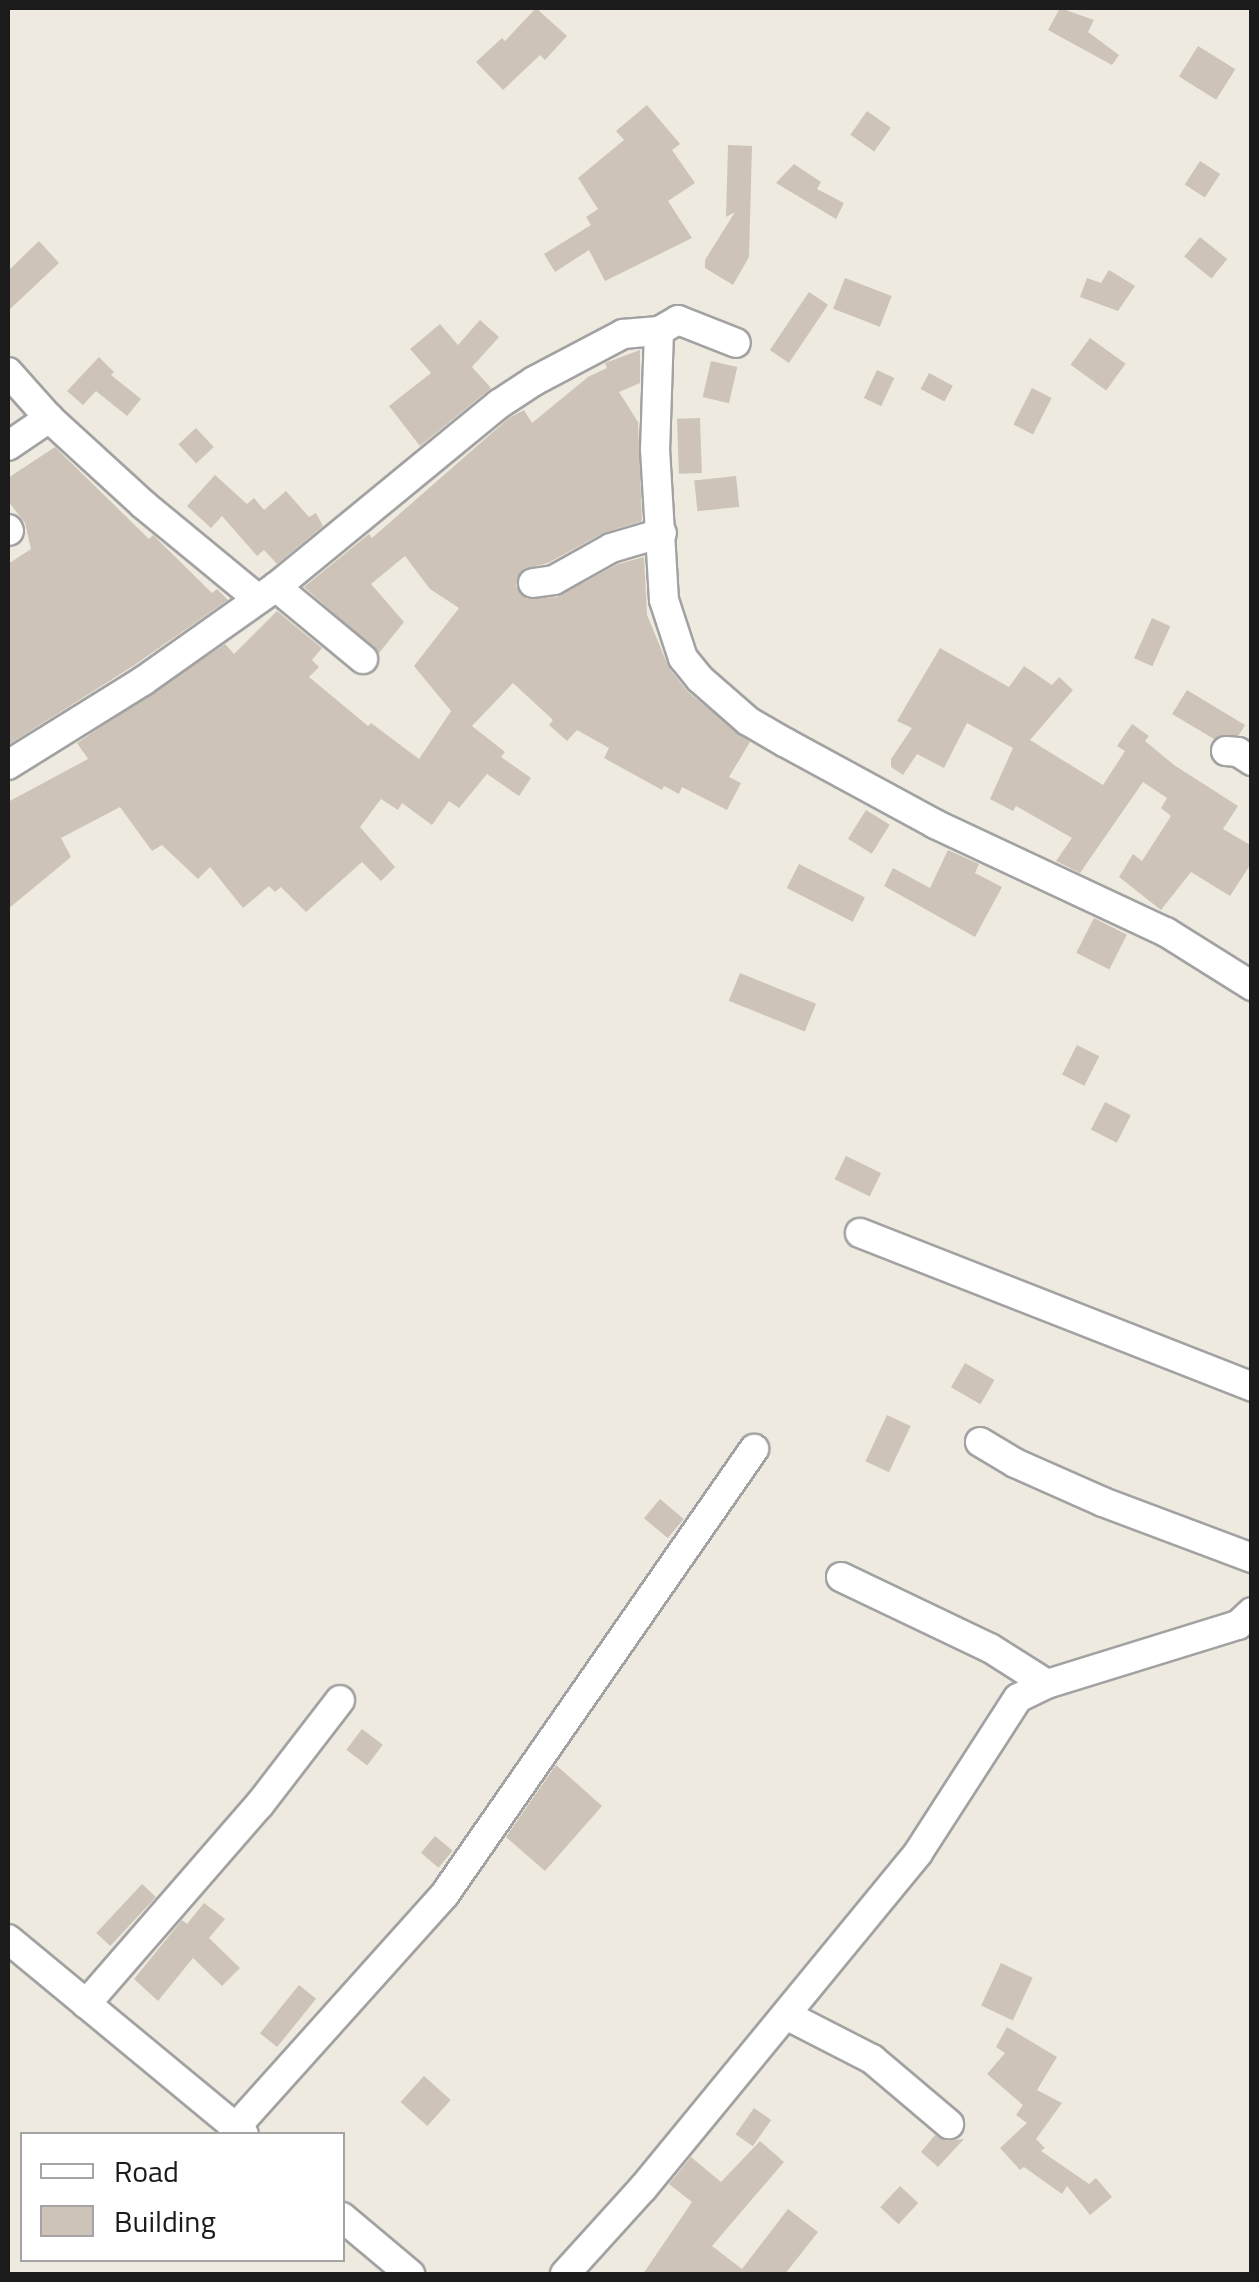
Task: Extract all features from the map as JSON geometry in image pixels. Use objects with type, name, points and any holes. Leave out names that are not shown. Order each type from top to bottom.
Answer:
[{"type":"street","points":[[8,766],[143,681],[266,592],[499,404],[602,344],[624,334],[659,330],[684,321],[736,343]]},
{"type":"street","points":[[659,330],[654,450],[666,616],[682,658],[748,721],[934,824],[1166,932],[1252,986]]},
{"type":"street","points":[[8,372],[49,418],[144,505],[363,658]]},
{"type":"street","points":[[8,446],[49,418]]},
{"type":"street","points":[[533,583],[554,580],[611,548],[662,533]]},
{"type":"street","points":[[860,1233],[1252,1387]]},
{"type":"street","points":[[980,1442],[1014,1463],[1103,1502],[1252,1558]]},
{"type":"street","points":[[8,1940],[240,2131],[444,1894],[754,1449]]},
{"type":"street","points":[[841,1577],[990,1648],[1047,1684]]},
{"type":"street","points":[[565,2274],[786,2015],[928,1840],[970,1777],[993,1731],[1018,1698],[1047,1684],[1226,1629],[1252,1612]]},
{"type":"street","points":[[86,2004],[260,1804],[340,1700]]},
{"type":"street","points":[[786,2015],[872,2059],[949,2124]]},
{"type":"street","points":[[345,2219],[410,2274]]},
{"type":"building","points":[[536,8],[567,36],[545,60],[540,55],[503,90],[476,62],[502,38],[505,41]]},
{"type":"building","points":[[1060,8],[1094,20],[1088,32],[1119,55],[1112,65],[1048,30]]},
{"type":"building","points":[[1198,46],[1235,69],[1216,100],[1179,77]]},
{"type":"building","points":[[647,105],[680,144],[672,150],[695,183],[668,201],[692,238],[605,281],[589,250],[555,272],[544,254],[591,225],[586,217],[598,209],[578,178],[624,140],[616,131]]},
{"type":"building","points":[[867,111],[891,128],[874,151],[850,135]]},
{"type":"building","points":[[728,145],[752,146],[749,257],[733,285],[705,268],[705,260],[735,212],[726,217]]},
{"type":"building","points":[[1200,161],[1220,174],[1205,198],[1185,184]]},
{"type":"building","points":[[794,164],[821,182],[817,189],[844,203],[836,219],[776,183]]},
{"type":"building","points":[[1200,237],[1227,259],[1211,278],[1184,256]]},
{"type":"building","points":[[39,241],[59,263],[8,311],[8,271]]},
{"type":"building","points":[[1109,270],[1135,286],[1118,311],[1080,297],[1087,278],[1101,283]]},
{"type":"building","points":[[845,278],[892,296],[880,327],[833,309]]},
{"type":"building","points":[[809,292],[828,305],[789,363],[770,350]]},
{"type":"building","points":[[480,320],[499,337],[472,367],[491,388],[420,446],[389,406],[431,373],[410,349],[440,324],[458,345]]},
{"type":"building","points":[[1090,338],[1126,364],[1106,391],[1071,365]]},
{"type":"building","points":[[640,350],[640,383],[619,392],[638,422],[642,521],[603,533],[548,563],[523,569],[516,586],[527,599],[557,597],[618,564],[644,557],[647,615],[669,668],[688,692],[750,742],[729,777],[741,783],[727,810],[682,787],[679,794],[664,786],[662,790],[604,758],[609,748],[577,730],[567,741],[549,725],[553,720],[513,683],[472,726],[505,752],[501,757],[531,778],[519,796],[487,774],[459,808],[449,801],[432,825],[402,803],[398,810],[381,799],[360,827],[395,867],[381,881],[362,862],[306,912],[281,887],[275,892],[269,886],[243,908],[210,867],[198,879],[162,845],[152,851],[120,807],[61,838],[71,857],[8,909],[8,802],[88,759],[77,743],[225,644],[234,654],[277,611],[322,648],[312,660],[319,667],[309,677],[368,726],[371,723],[419,759],[451,711],[414,666],[459,608],[430,589],[405,556],[371,584],[404,622],[379,653],[304,587],[369,534],[372,538],[509,418],[524,410],[532,423],[588,377],[607,368],[605,363]]},
{"type":"building","points":[[99,357],[114,372],[111,375],[141,399],[127,416],[96,391],[83,405],[67,391]]},
{"type":"building","points":[[711,361],[737,367],[729,403],[703,397]]},
{"type":"building","points":[[877,370],[894,378],[881,406],[864,398]]},
{"type":"building","points":[[929,373],[953,386],[944,402],[921,389]]},
{"type":"building","points":[[1032,388],[1052,398],[1033,435],[1013,425]]},
{"type":"building","points":[[700,418],[702,473],[679,474],[677,419]]},
{"type":"building","points":[[196,428],[214,447],[196,463],[178,444]]},
{"type":"building","points":[[55,447],[149,539],[153,535],[212,593],[217,589],[228,600],[8,745],[8,564],[31,549],[25,523],[8,501],[8,478]]},
{"type":"building","points":[[215,475],[247,504],[254,498],[264,510],[286,491],[309,517],[316,513],[323,526],[277,564],[264,550],[257,556],[222,516],[211,528],[187,506]]},
{"type":"building","points":[[736,476],[739,507],[697,511],[694,480]]},
{"type":"building","points":[[1152,618],[1170,626],[1152,666],[1134,658]]},
{"type":"building","points":[[940,648],[1009,687],[1024,666],[1052,685],[1059,677],[1073,690],[1030,740],[1103,785],[1125,751],[1117,746],[1132,724],[1149,736],[1145,741],[1174,765],[1238,806],[1223,829],[1252,846],[1252,862],[1230,896],[1191,872],[1161,910],[1119,877],[1133,854],[1142,861],[1171,816],[1161,808],[1167,798],[1143,782],[1080,873],[1056,861],[1072,838],[1016,806],[1013,811],[990,799],[1013,748],[967,723],[944,768],[917,754],[903,775],[891,767],[891,759],[912,728],[897,721]]},
{"type":"building","points":[[1187,690],[1245,725],[1239,735],[1214,739],[1172,714]]},
{"type":"building","points":[[866,810],[890,825],[872,854],[848,839]]},
{"type":"building","points":[[948,850],[979,864],[975,873],[1002,887],[975,937],[884,886],[893,868],[930,888]]},
{"type":"building","points":[[799,864],[865,898],[853,922],[787,888]]},
{"type":"building","points":[[1094,918],[1127,935],[1109,970],[1076,953]]},
{"type":"building","points":[[740,973],[816,1004],[805,1032],[729,1001]]},
{"type":"building","points":[[1077,1045],[1099,1056],[1084,1086],[1062,1074]]},
{"type":"building","points":[[1105,1102],[1131,1115],[1117,1143],[1091,1130]]},
{"type":"building","points":[[846,1156],[881,1173],[870,1196],[835,1179]]},
{"type":"building","points":[[965,1363],[994,1380],[980,1404],[951,1387]]},
{"type":"building","points":[[887,1415],[911,1426],[889,1472],[865,1461]]},
{"type":"building","points":[[660,1499],[684,1519],[668,1538],[644,1518]]},
{"type":"building","points":[[362,1729],[383,1745],[367,1765],[346,1750]]},
{"type":"building","points":[[556,1765],[602,1806],[545,1871],[506,1837]]},
{"type":"building","points":[[435,1836],[453,1851],[438,1868],[421,1853]]},
{"type":"building","points":[[142,1884],[156,1897],[110,1946],[96,1933]]},
{"type":"building","points":[[204,1903],[225,1919],[209,1938],[240,1968],[222,1986],[193,1958],[158,2001],[134,1979],[182,1920],[187,1924]]},
{"type":"building","points":[[1001,1963],[1033,1978],[1013,2020],[981,2006]]},
{"type":"building","points":[[299,1985],[316,1999],[277,2047],[260,2033]]},
{"type":"building","points":[[1007,2027],[1057,2057],[1037,2090],[1062,2103],[1036,2139],[1045,2148],[1041,2151],[1089,2184],[1096,2178],[1112,2197],[1090,2215],[1067,2186],[1062,2194],[1024,2167],[1020,2170],[1000,2148],[1027,2123],[1016,2115],[1023,2105],[987,2074],[1005,2053],[996,2047]]},
{"type":"building","points":[[424,2076],[451,2100],[427,2126],[401,2102]]},
{"type":"building","points":[[754,2108],[771,2120],[753,2146],[736,2134]]},
{"type":"building","points":[[935,2135],[947,2141],[964,2139],[938,2167],[921,2152]]},
{"type":"building","points":[[760,2141],[784,2162],[712,2246],[742,2269],[788,2209],[818,2232],[785,2274],[643,2274],[692,2202],[669,2184],[691,2157],[721,2182]]},
{"type":"building","points":[[900,2186],[918,2203],[899,2224],[880,2207]]}]
